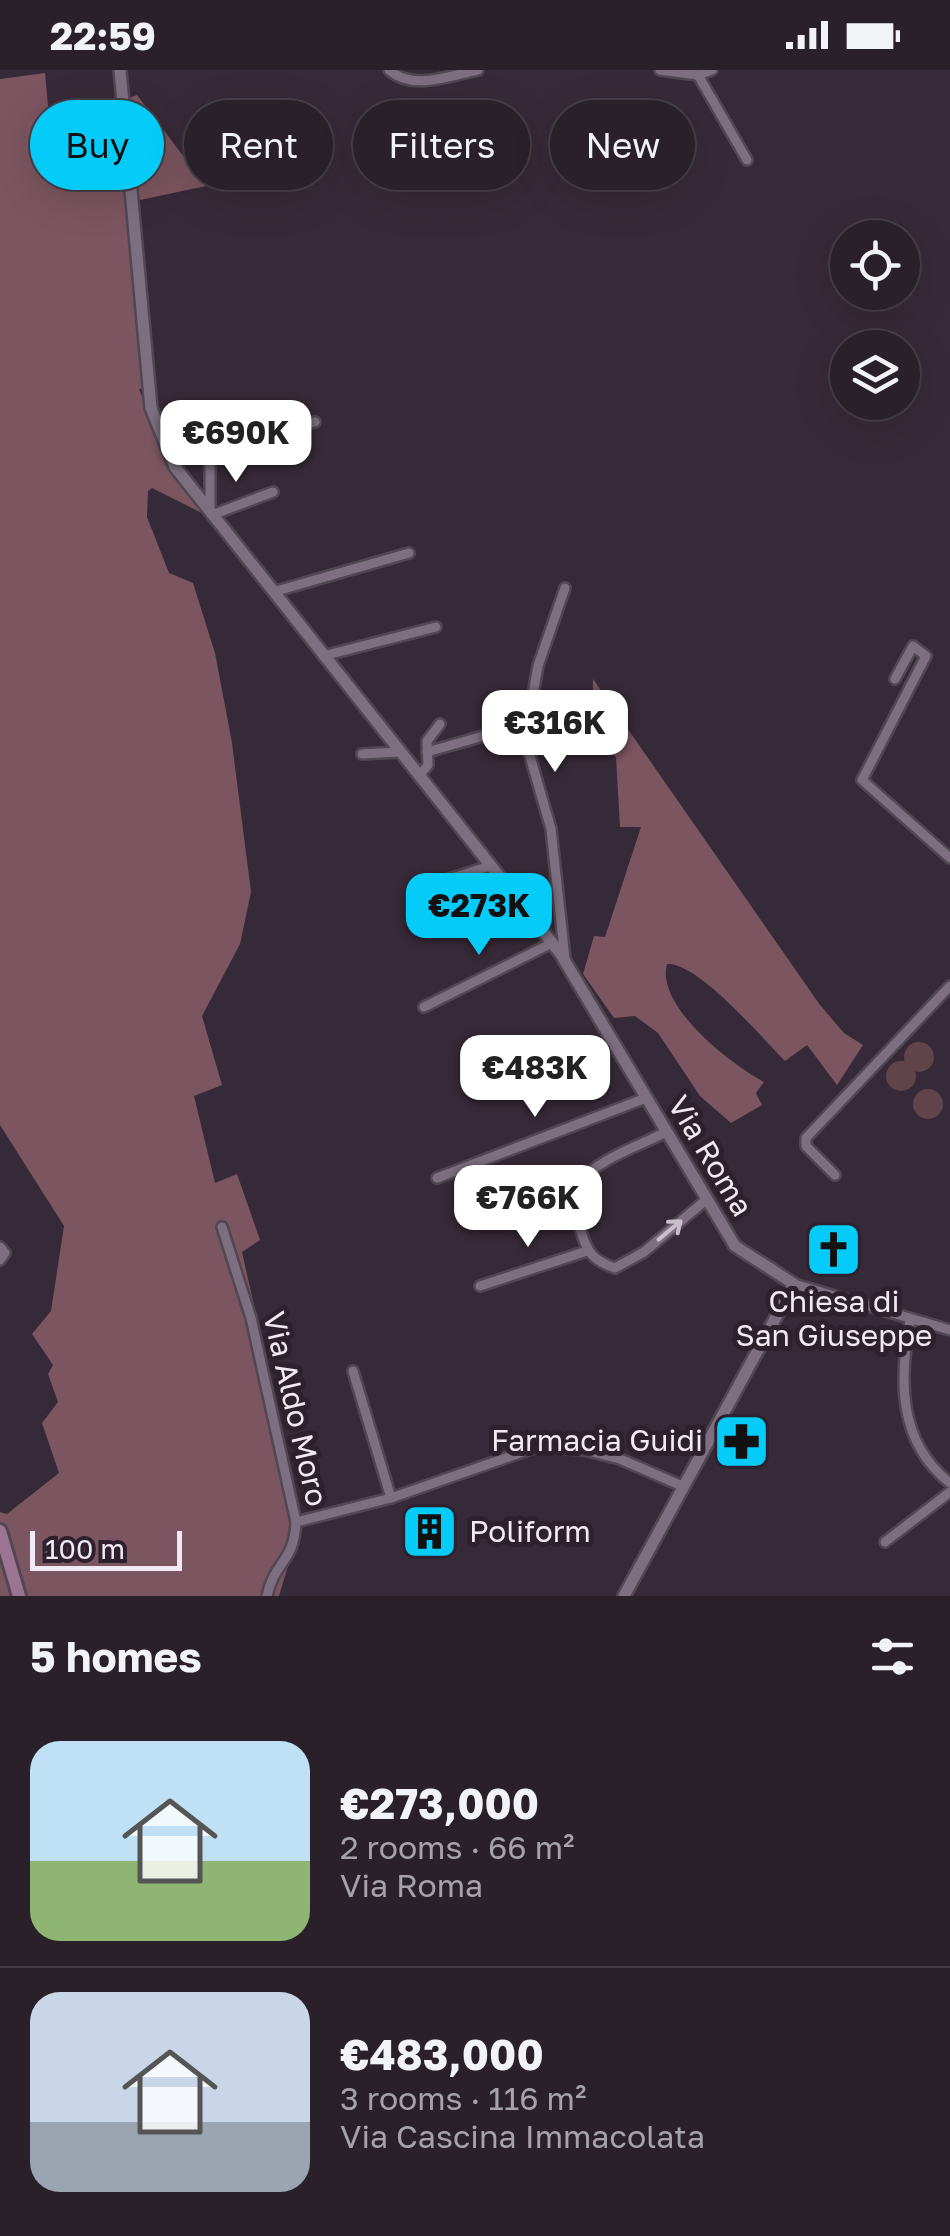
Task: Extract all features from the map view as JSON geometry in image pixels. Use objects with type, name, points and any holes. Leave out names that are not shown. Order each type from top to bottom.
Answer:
[{"type":"main road","points":[[0,1531],[19,1596]]},
{"type":"street","name":"Via Roma","points":[[120,70],[124,100]]},
{"type":"street","points":[[389,70],[402,81],[417,82],[478,70]]},
{"type":"street","points":[[660,70],[698,76],[712,70]]},
{"type":"street","points":[[698,76],[747,160]]},
{"type":"street","name":"Via Roma","points":[[132,190],[151,408],[164,447],[211,514],[565,961],[734,1246],[794,1284],[950,1330]]},
{"type":"street","points":[[273,492],[211,514],[210,451],[315,422]]},
{"type":"street","points":[[273,592],[409,553]]},
{"type":"street","points":[[564,588],[538,666],[525,740],[551,829],[565,961]]},
{"type":"street","points":[[323,656],[436,627]]},
{"type":"street","points":[[895,679],[913,646],[926,656],[862,780],[950,858]]},
{"type":"street","points":[[419,776],[428,765],[432,730],[440,724]]},
{"type":"street","points":[[428,752],[508,728]]},
{"type":"street","points":[[362,754],[400,752]]},
{"type":"street","points":[[421,888],[490,866]]},
{"type":"street","points":[[424,1008],[552,943]]},
{"type":"street","points":[[835,1175],[806,1146],[806,1138],[950,986]]},
{"type":"street","points":[[437,1178],[646,1098]]},
{"type":"street","points":[[666,1132],[597,1168],[578,1185],[574,1208],[587,1251],[595,1261],[615,1268],[644,1252],[706,1200]]},
{"type":"street","name":"Via Aldo Moro","points":[[222,1227],[251,1318],[296,1522],[295,1548],[274,1573],[267,1596]]},
{"type":"street","points":[[0,1246],[5,1253],[0,1260]]},
{"type":"street","points":[[480,1286],[587,1251]]},
{"type":"street","points":[[624,1596],[794,1284]]},
{"type":"street","points":[[910,1321],[901,1370],[908,1428],[933,1470],[950,1483]]},
{"type":"street","points":[[353,1371],[391,1498]]},
{"type":"street","points":[[296,1522],[391,1498],[537,1448],[584,1450],[620,1458],[682,1486]]},
{"type":"street","points":[[885,1542],[950,1492]]},
{"type":"shaded area","points":[[45,73],[48,100],[30,100],[30,190],[164,190],[164,131],[184,157],[184,190],[187,190],[126,203],[147,387],[139,389],[171,470],[204,514],[152,488],[148,491],[147,517],[169,573],[193,583],[215,653],[232,743],[251,892],[240,944],[202,1016],[222,1085],[194,1096],[215,1183],[237,1174],[260,1240],[242,1252],[302,1519],[279,1596],[0,1596],[0,1512],[7,1514],[59,1473],[42,1423],[58,1402],[48,1374],[53,1365],[32,1334],[51,1311],[64,1226],[0,1125],[0,79]]},
{"type":"shaded area","points":[[593,679],[820,1005],[844,1033],[863,1045],[837,1085],[807,1045],[785,1061],[712,988],[680,967],[667,964],[666,980],[684,1015],[716,1048],[764,1082],[756,1093],[762,1105],[731,1123],[700,1096],[658,1033],[635,1016],[614,1018],[583,974],[594,936],[605,937],[641,827],[620,827],[616,757],[592,739]]},
{"type":"shaded area","points":[[919,1042],[933,1051],[934,1057],[925,1071],[919,1072],[905,1063],[904,1057],[913,1043]]},
{"type":"shaded area","points":[[901,1061],[911,1066],[916,1076],[911,1086],[901,1091],[891,1086],[886,1076],[891,1066]]},
{"type":"shaded area","points":[[928,1089],[942,1098],[943,1104],[934,1118],[928,1119],[914,1110],[913,1104],[922,1090]]},
{"type":"place","name":"Chiesa di San Giuseppe","points":[[834,1250]]},
{"type":"place","name":"Farmacia Guidi","points":[[742,1441]]},
{"type":"place","name":"Poliform","points":[[430,1532]]}]
